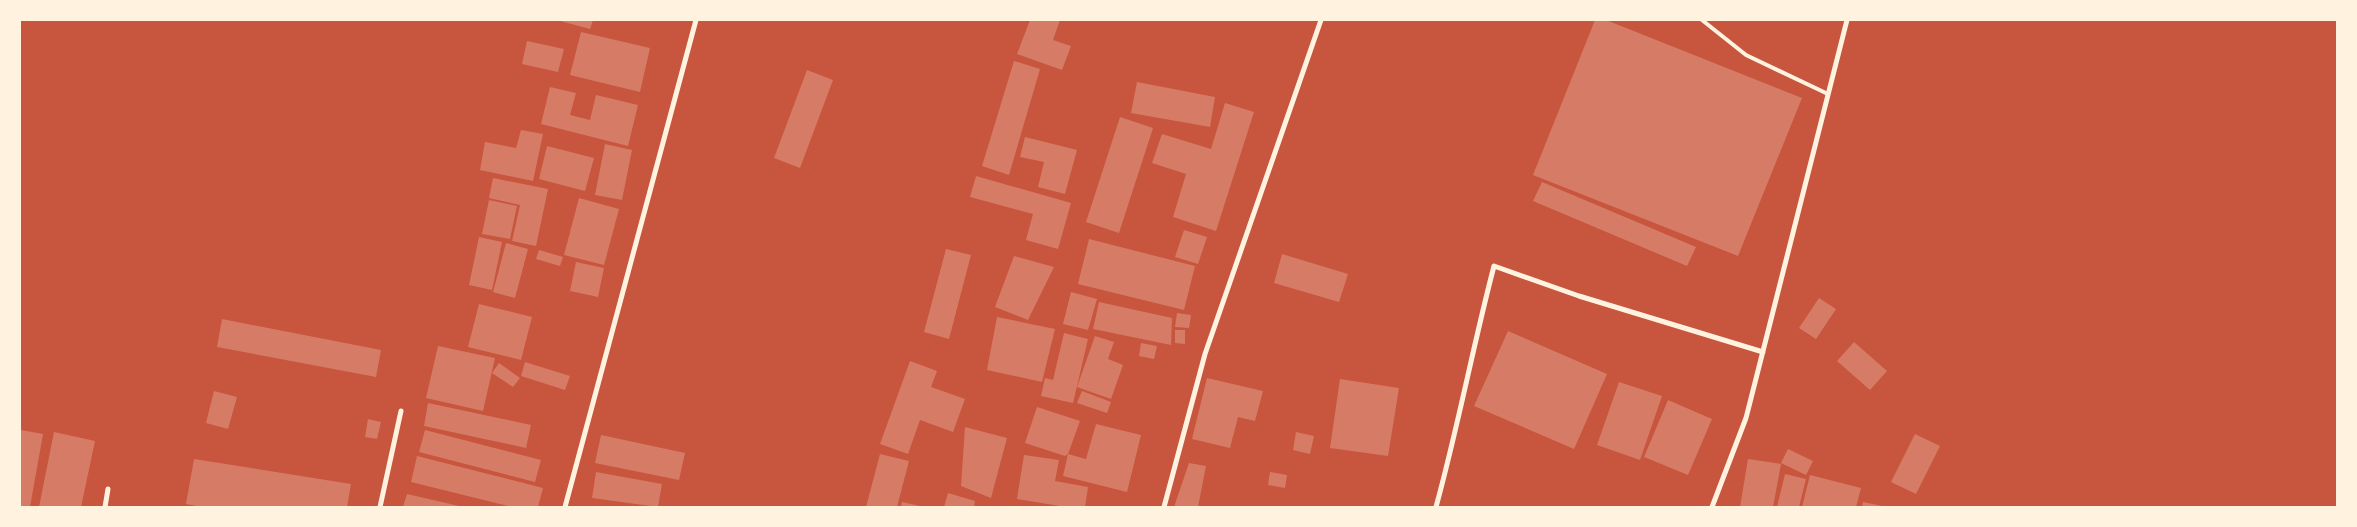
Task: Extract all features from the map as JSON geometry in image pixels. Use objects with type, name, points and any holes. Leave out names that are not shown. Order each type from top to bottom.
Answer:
[{"type":"street","points":[[565,507],[696,20]]},
{"type":"street","points":[[1164,507],[1205,354],[1320,20]]},
{"type":"street","points":[[1712,507],[1746,418],[1847,20]]},
{"type":"street","points":[[1436,507],[1452,449],[1470,359],[1494,266],[1587,299],[1763,352]]},
{"type":"street","points":[[380,507],[401,411]]},
{"type":"street","points":[[105,507],[108,489]]},
{"type":"lane","points":[[1702,20],[1746,55],[1828,94]]},
{"type":"building","points":[[557,20],[593,20],[590,29]]},
{"type":"building","points":[[1030,20],[1060,20],[1053,40],[1071,46],[1062,70],[1017,54]]},
{"type":"building","points":[[1595,20],[1606,20],[1802,98],[1738,256],[1533,175]]},
{"type":"building","points":[[581,32],[650,48],[640,92],[570,75]]},
{"type":"building","points":[[527,41],[564,49],[558,72],[522,64]]},
{"type":"building","points":[[1014,61],[1040,69],[1009,175],[982,166]]},
{"type":"building","points":[[807,70],[833,80],[800,168],[774,158]]},
{"type":"building","points":[[1137,82],[1215,97],[1210,127],[1131,113]]},
{"type":"building","points":[[550,87],[576,93],[570,115],[590,120],[596,95],[638,105],[628,146],[541,124]]},
{"type":"building","points":[[1225,103],[1254,112],[1216,231],[1173,217],[1186,174],[1152,163],[1162,134],[1211,149]]},
{"type":"building","points":[[1120,117],[1153,128],[1119,233],[1086,222]]},
{"type":"building","points":[[521,130],[543,134],[533,181],[480,170],[485,142],[516,148]]},
{"type":"building","points":[[1025,137],[1077,150],[1065,194],[1038,187],[1044,162],[1020,157]]},
{"type":"building","points":[[605,144],[632,150],[622,200],[595,195]]},
{"type":"building","points":[[547,146],[594,158],[585,191],[539,179]]},
{"type":"building","points":[[976,176],[1071,203],[1058,249],[1026,240],[1033,214],[970,197]]},
{"type":"building","points":[[493,178],[548,189],[536,246],[512,241],[520,205],[489,198]]},
{"type":"building","points":[[1542,182],[1696,247],[1687,266],[1533,201]]},
{"type":"building","points":[[579,198],[619,209],[604,265],[564,255]]},
{"type":"building","points":[[489,200],[517,206],[510,239],[482,234]]},
{"type":"building","points":[[1184,230],[1207,237],[1198,264],[1175,257]]},
{"type":"building","points":[[479,237],[502,242],[492,290],[469,285]]},
{"type":"building","points":[[1089,239],[1195,266],[1184,310],[1078,284]]},
{"type":"building","points":[[506,243],[528,249],[515,298],[493,292]]},
{"type":"building","points":[[946,249],[971,255],[949,339],[924,332]]},
{"type":"building","points":[[539,250],[563,257],[560,266],[536,259]]},
{"type":"building","points":[[1282,254],[1348,274],[1339,302],[1274,283]]},
{"type":"building","points":[[1014,256],[1054,267],[1028,320],[995,307]]},
{"type":"building","points":[[576,262],[604,268],[598,297],[570,291]]},
{"type":"building","points":[[1071,292],[1097,299],[1088,330],[1063,324]]},
{"type":"building","points":[[1819,298],[1836,309],[1816,339],[1799,328]]},
{"type":"building","points":[[1099,302],[1172,318],[1171,345],[1093,329]]},
{"type":"building","points":[[479,304],[532,317],[521,360],[468,347]]},
{"type":"building","points":[[1177,313],[1191,315],[1189,328],[1175,327]]},
{"type":"building","points":[[997,317],[1055,329],[1042,382],[987,370]]},
{"type":"building","points":[[222,319],[381,350],[376,377],[217,347]]},
{"type":"building","points":[[1175,330],[1185,330],[1185,344],[1175,343]]},
{"type":"building","points":[[1508,331],[1607,374],[1574,449],[1474,406]]},
{"type":"building","points":[[1064,333],[1088,339],[1073,403],[1041,396],[1045,378],[1053,380]]},
{"type":"building","points":[[1095,336],[1114,342],[1108,359],[1123,365],[1111,399],[1077,387]]},
{"type":"building","points":[[1854,342],[1887,371],[1870,390],[1837,361]]},
{"type":"building","points":[[1141,343],[1157,346],[1154,359],[1139,356]]},
{"type":"building","points":[[438,346],[495,358],[483,411],[426,398]]},
{"type":"building","points":[[910,361],[937,371],[931,387],[965,399],[953,432],[920,420],[908,454],[880,444]]},
{"type":"building","points":[[525,362],[570,376],[565,390],[521,376]]},
{"type":"building","points":[[499,363],[520,378],[513,387],[492,373]]},
{"type":"building","points":[[1207,378],[1263,391],[1255,421],[1238,417],[1230,448],[1192,439]]},
{"type":"building","points":[[1340,379],[1399,388],[1388,456],[1330,448]]},
{"type":"building","points":[[1619,382],[1662,396],[1640,460],[1597,445]]},
{"type":"building","points":[[214,391],[237,397],[228,429],[206,423]]},
{"type":"building","points":[[1082,391],[1111,402],[1107,413],[1077,403]]},
{"type":"building","points":[[1668,400],[1712,419],[1688,475],[1644,457]]},
{"type":"building","points":[[428,403],[531,425],[526,448],[424,426]]},
{"type":"building","points":[[1037,407],[1080,421],[1068,454],[1065,456],[1025,443]]},
{"type":"building","points":[[368,419],[381,422],[377,439],[365,437]]},
{"type":"building","points":[[1096,424],[1141,435],[1127,492],[1063,476],[1068,454],[1086,459]]},
{"type":"building","points":[[965,427],[1007,438],[991,498],[961,486]]},
{"type":"building","points":[[21,430],[43,434],[30,507],[20,507]]},
{"type":"building","points":[[425,430],[541,460],[535,482],[419,452]]},
{"type":"building","points":[[54,432],[95,441],[81,507],[39,507]]},
{"type":"building","points":[[1296,432],[1314,436],[1310,454],[1293,450]]},
{"type":"building","points":[[1915,434],[1940,446],[1916,494],[1891,482]]},
{"type":"building","points":[[601,435],[685,453],[679,480],[595,463]]},
{"type":"building","points":[[1788,449],[1813,461],[1806,475],[1781,463]]},
{"type":"building","points":[[880,454],[909,461],[897,507],[866,507]]},
{"type":"building","points":[[1024,455],[1059,460],[1055,481],[1088,487],[1085,507],[1066,507],[1017,499]]},
{"type":"building","points":[[417,456],[543,488],[538,507],[512,507],[411,482]]},
{"type":"building","points":[[194,459],[351,484],[347,507],[202,507],[186,504]]},
{"type":"building","points":[[1748,459],[1781,464],[1773,507],[1740,507]]},
{"type":"building","points":[[1189,463],[1206,466],[1198,507],[1174,507]]},
{"type":"building","points":[[596,472],[662,484],[658,507],[592,498]]},
{"type":"building","points":[[1270,472],[1287,475],[1285,488],[1268,485]]},
{"type":"building","points":[[1785,474],[1806,479],[1799,507],[1777,507]]},
{"type":"building","points":[[1810,475],[1861,488],[1856,507],[1802,507]]},
{"type":"building","points":[[948,493],[975,501],[974,507],[944,507]]},
{"type":"building","points":[[407,494],[459,506],[459,507],[403,507]]},
{"type":"building","points":[[902,502],[920,506],[920,507],[901,507]]},
{"type":"building","points":[[1863,502],[1882,506],[1882,507],[1862,507]]}]
